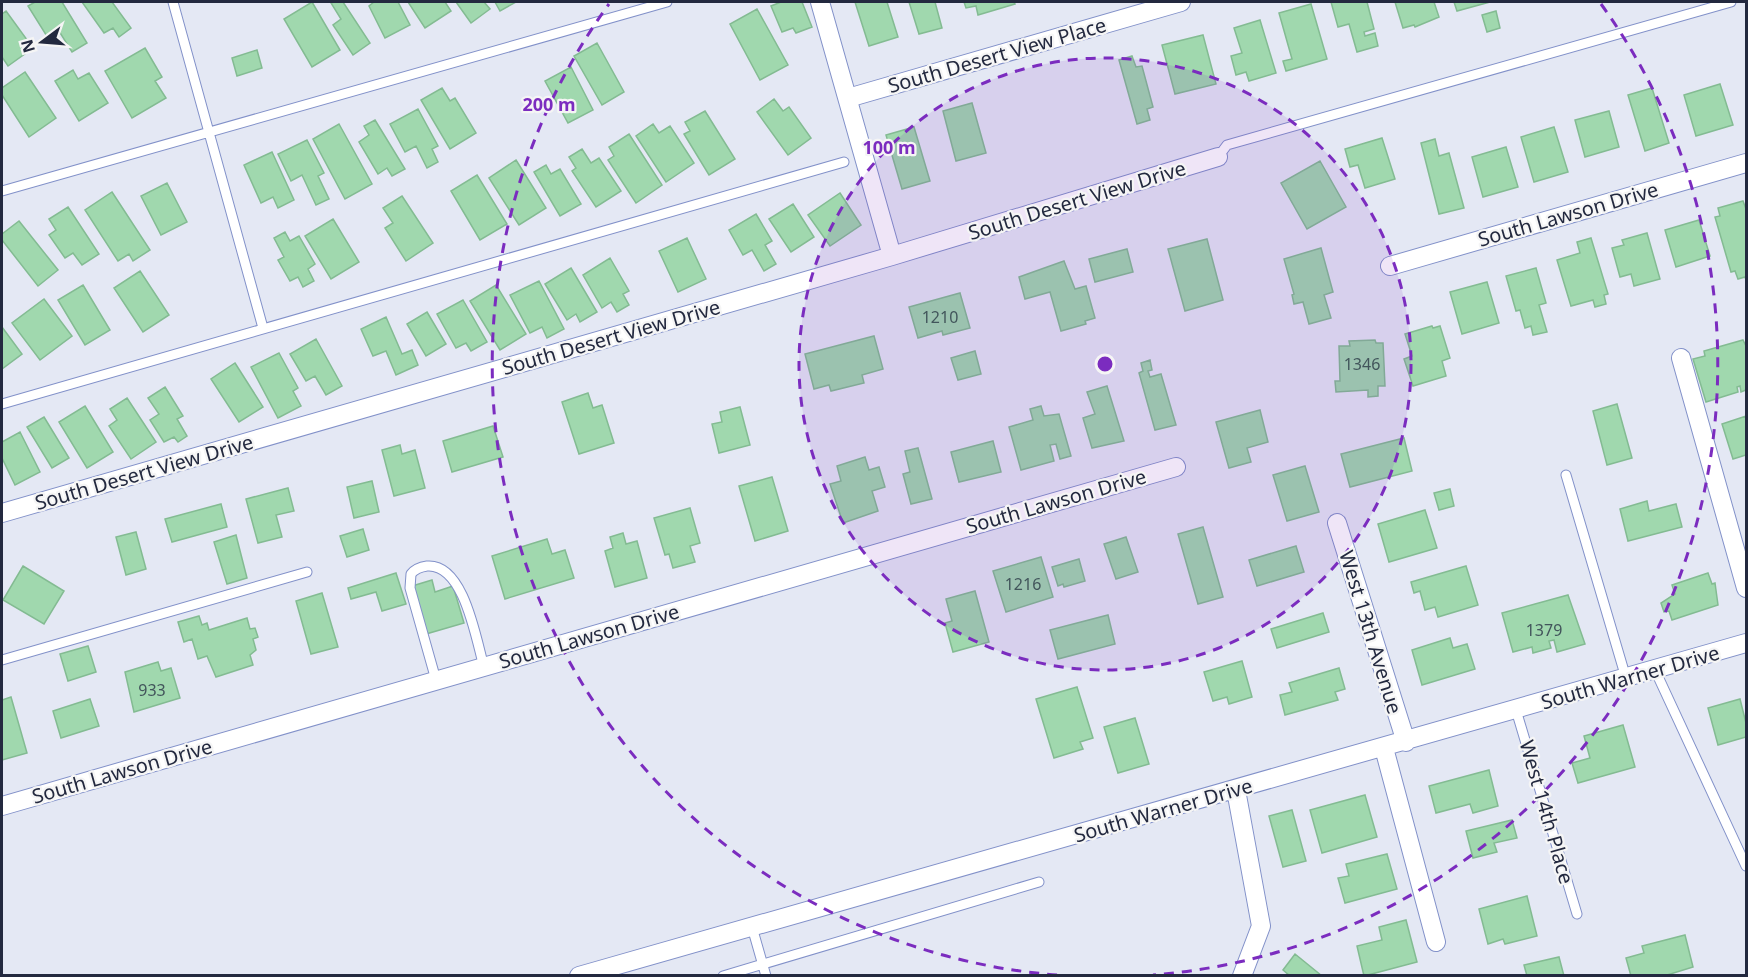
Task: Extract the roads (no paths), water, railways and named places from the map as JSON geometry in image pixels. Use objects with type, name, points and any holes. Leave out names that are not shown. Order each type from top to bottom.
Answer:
[{"type":"street","points":[[820,2],[892,256]]},
{"type":"street","name":"South Desert View Place","points":[[848,98],[1181,2]]},
{"type":"street","name":"South Desert View Drive","points":[[2,513],[892,256],[1218,157]]},
{"type":"street","name":"South Lawson Drive","points":[[1390,266],[1746,163]]},
{"type":"street","points":[[1681,358],[1746,588]]},
{"type":"street","name":"South Lawson Drive","points":[[2,806],[1176,466]]},
{"type":"street","name":"West 13th Avenue","points":[[1337,523],[1406,742]]},
{"type":"street","name":"South Warner Drive","points":[[579,975],[1406,742],[1746,643]]},
{"type":"street","points":[[1384,748],[1436,942]]},
{"type":"street","points":[[1236,790],[1261,926],[1242,975]]},
{"type":"lane","points":[[173,2],[211,132],[263,328]]},
{"type":"lane","points":[[2,190],[667,2]]},
{"type":"lane","points":[[1218,157],[1227,145],[1731,2]]},
{"type":"lane","points":[[2,404],[844,162]]},
{"type":"lane","points":[[1566,475],[1626,678]]},
{"type":"lane","points":[[436,681],[410,588],[411,574],[419,568],[435,566],[452,576],[462,593],[484,667]]},
{"type":"lane","points":[[2,660],[307,572]]},
{"type":"lane","points":[[1655,670],[1746,866]]},
{"type":"lane","name":"West 14th Place","points":[[1516,710],[1577,914]]},
{"type":"lane","points":[[723,975],[1039,882]]},
{"type":"lane","points":[[752,927],[766,975]]}]
